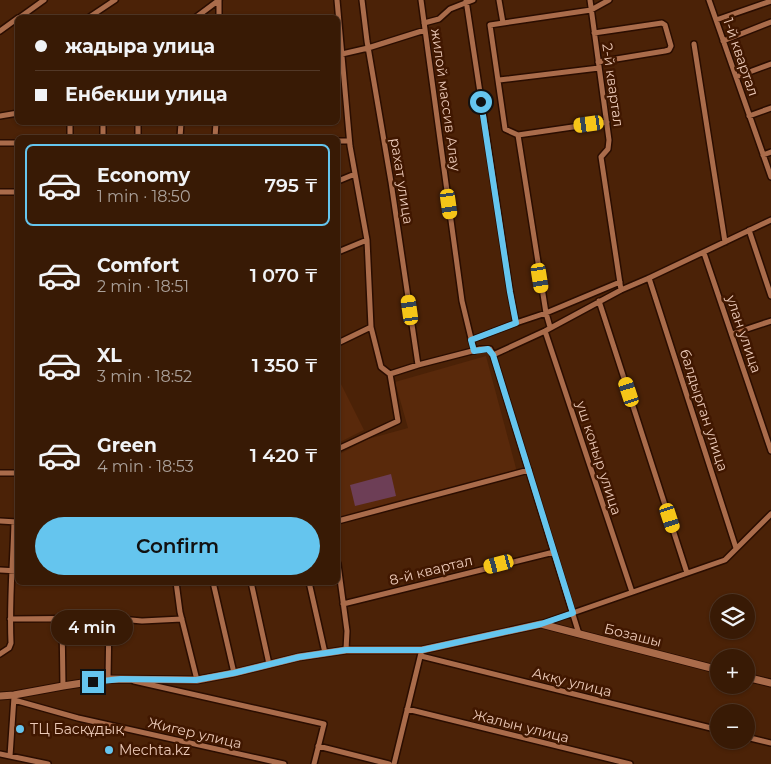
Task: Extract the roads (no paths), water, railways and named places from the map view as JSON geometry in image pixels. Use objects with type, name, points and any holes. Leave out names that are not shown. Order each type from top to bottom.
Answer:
[{"type":"street","points":[[22,15],[44,0]]},
{"type":"street","points":[[92,15],[115,0]]},
{"type":"street","points":[[199,15],[219,0]]},
{"type":"street","points":[[219,0],[219,15]]},
{"type":"street","points":[[337,0],[338,15]]},
{"type":"street","name":"рахат улица","points":[[362,0],[368,48],[392,182],[418,365]]},
{"type":"street","name":"жилой массив Алау","points":[[421,0],[462,301],[474,351]]},
{"type":"street","points":[[424,23],[439,19],[450,9],[466,1],[473,0]]},
{"type":"street","points":[[499,0],[503,23]]},
{"type":"street","name":"2-й квартал","points":[[590,0],[609,146],[601,157],[621,290]]},
{"type":"street","points":[[607,122],[518,135],[505,129],[490,25],[591,10],[609,0]]},
{"type":"street","name":"1-й квартал","points":[[709,0],[771,177]]},
{"type":"street","points":[[466,1],[516,323]]},
{"type":"street","points":[[716,20],[767,1]]},
{"type":"street","points":[[0,30],[15,20]]},
{"type":"street","points":[[723,42],[771,22]]},
{"type":"street","points":[[499,80],[599,65],[670,50],[665,25],[662,23],[594,33]]},
{"type":"street","points":[[342,54],[425,30]]},
{"type":"street","points":[[694,44],[725,242]]},
{"type":"street","points":[[340,47],[349,141],[367,240],[371,327],[381,367],[390,374],[398,421],[340,448]]},
{"type":"street","points":[[736,77],[771,64]]},
{"type":"street","points":[[749,116],[771,108]]},
{"type":"street","points":[[0,116],[15,114]]},
{"type":"street","points":[[518,135],[546,313],[550,327]]},
{"type":"street","points":[[340,141],[349,141]]},
{"type":"street","points":[[0,143],[15,143]]},
{"type":"street","points":[[763,155],[771,152]]},
{"type":"street","points":[[340,180],[355,174]]},
{"type":"street","points":[[0,192],[15,192]]},
{"type":"street","points":[[493,355],[545,331],[621,290],[771,220]]},
{"type":"street","points":[[749,230],[771,296]]},
{"type":"street","points":[[340,251],[367,240]]},
{"type":"street","name":"улан улица","points":[[704,252],[771,451]]},
{"type":"street","name":"балдырган улица","points":[[649,278],[736,548]]},
{"type":"street","points":[[471,340],[546,313],[620,282]]},
{"type":"street","points":[[599,301],[687,573]]},
{"type":"street","points":[[732,334],[771,321]]},
{"type":"street","points":[[340,342],[371,327]]},
{"type":"street","name":"уш коныр улица","points":[[545,331],[632,592]]},
{"type":"street","points":[[390,374],[485,348],[490,350],[579,634]]},
{"type":"street","points":[[340,520],[529,470]]},
{"type":"street","points":[[0,473],[15,473]]},
{"type":"street","points":[[0,696],[14,698],[62,686],[108,679],[196,680],[346,650],[421,653],[541,624],[725,560],[771,514]]},
{"type":"street","points":[[0,522],[15,522]]},
{"type":"street","name":"8-й квартал","points":[[343,604],[554,552]]},
{"type":"street","points":[[0,570],[15,571],[10,602],[10,646],[0,654]]},
{"type":"street","points":[[340,580],[347,631],[346,650]]},
{"type":"street","points":[[176,585],[196,680]]},
{"type":"street","points":[[214,585],[234,673]]},
{"type":"street","points":[[251,585],[269,664]]},
{"type":"street","points":[[310,585],[326,653]]},
{"type":"street","points":[[10,619],[62,620],[109,618],[142,621],[182,619]]},
{"type":"street","points":[[108,679],[109,618]]},
{"type":"street","points":[[62,620],[62,686]]},
{"type":"street","name":"Бозашы","points":[[541,624],[710,668]]},
{"type":"street","points":[[394,764],[421,653]]},
{"type":"street","name":"Акку улица","points":[[421,653],[710,728]]},
{"type":"street","points":[[121,679],[324,724],[314,764]]},
{"type":"street","points":[[755,679],[771,683]]},
{"type":"street","points":[[10,756],[14,698]]},
{"type":"street","name":"Жигер улица","points":[[14,698],[78,718],[284,764]]},
{"type":"street","name":"Жалын улица","points":[[407,709],[630,764]]},
{"type":"street","points":[[755,739],[771,743]]},
{"type":"street","points":[[318,746],[389,764]]},
{"type":"street","points":[[0,754],[48,764]]},
{"type":"place","name":"ТЦ Басқұдық","points":[[20,729]]},
{"type":"place","name":"Mechta.kz","points":[[109,750]]}]
